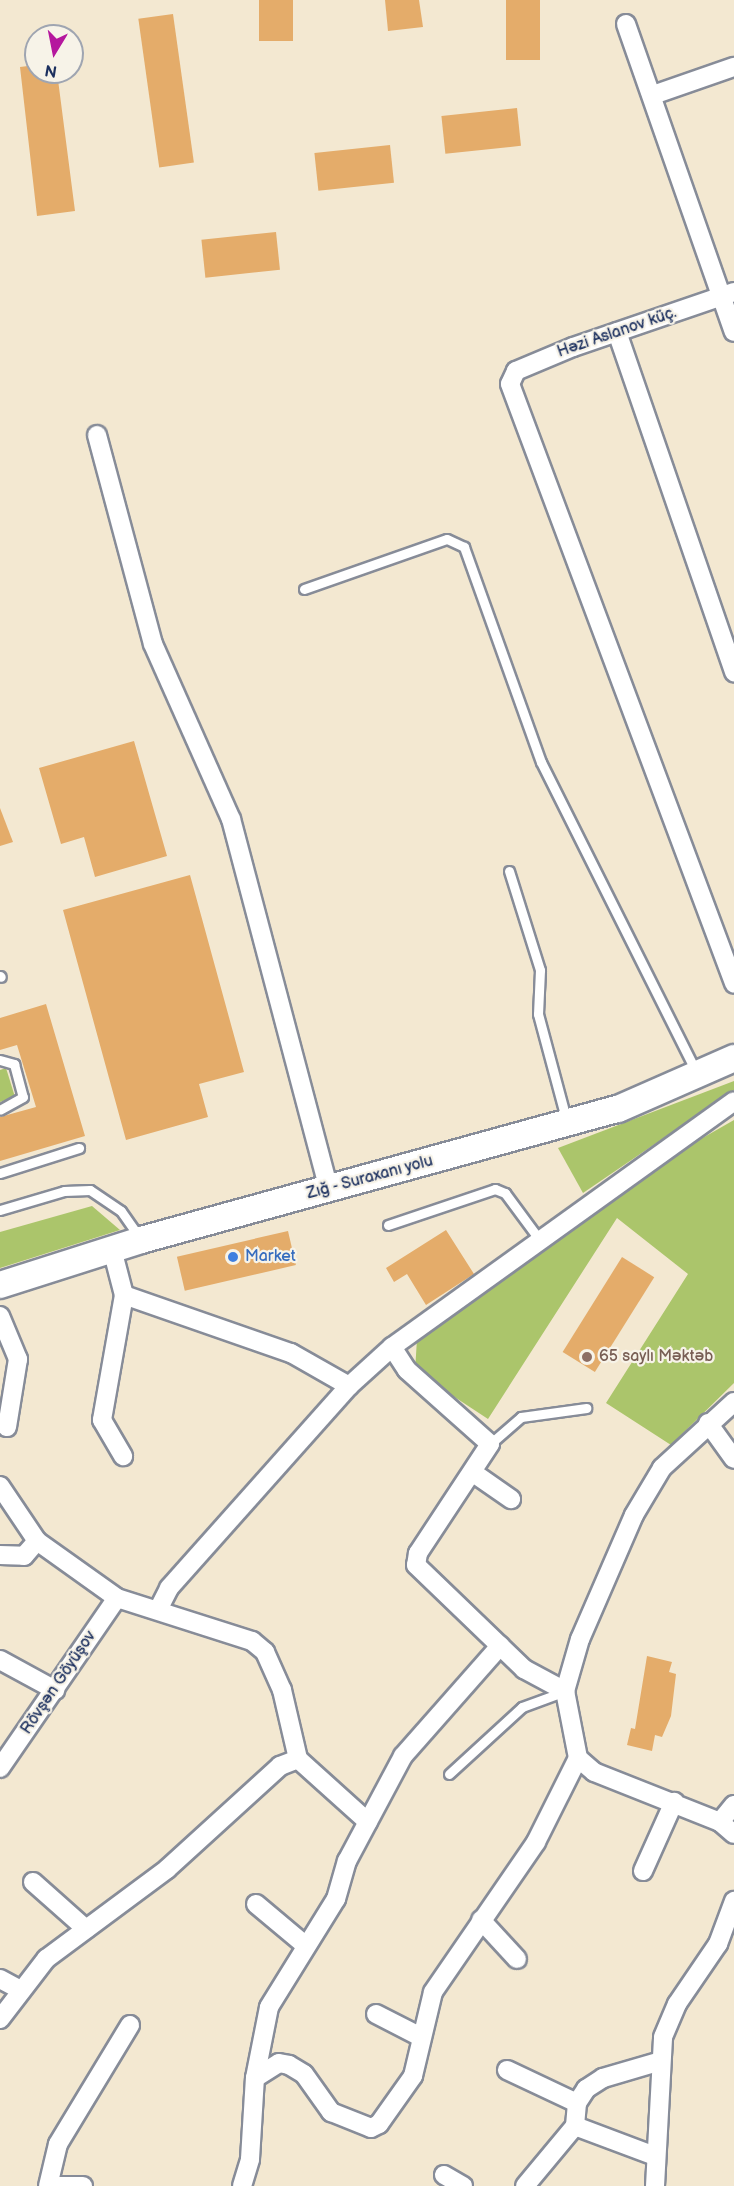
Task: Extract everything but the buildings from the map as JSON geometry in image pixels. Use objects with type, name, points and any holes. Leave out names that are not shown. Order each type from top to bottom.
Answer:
[{"type":"main road","name":"Zığ - Suraxanı yolu","points":[[0,1285],[141,1240],[568,1124],[698,1076],[734,1058]]},
{"type":"street","points":[[626,24],[728,294],[734,332]]},
{"type":"street","points":[[652,95],[734,67]]},
{"type":"street","name":"Həzi Aslanov küç.","points":[[728,294],[617,332],[516,371],[510,384],[734,983]]},
{"type":"street","points":[[617,332],[734,672]]},
{"type":"street","points":[[97,435],[153,644],[231,819],[329,1190]]},
{"type":"street","points":[[158,1610],[169,1588],[349,1386],[392,1347],[539,1239],[734,1101]]},
{"type":"street","points":[[112,1249],[124,1295],[102,1420],[123,1456]]},
{"type":"street","points":[[124,1295],[291,1353],[349,1386]]},
{"type":"street","points":[[0,1316],[18,1359],[7,1427]]},
{"type":"street","points":[[392,1347],[407,1370],[490,1444],[475,1473],[418,1553],[416,1565],[539,1680],[565,1691]]},
{"type":"street","points":[[255,2078],[279,2063],[289,2065],[304,2074],[332,2112],[371,2128],[404,2095],[433,1992],[536,1842],[578,1758],[565,1691],[580,1639],[634,1515],[662,1468],[708,1423],[734,1402]]},
{"type":"street","points":[[708,1423],[734,1459]]},
{"type":"street","points":[[475,1473],[511,1499]]},
{"type":"street","points":[[0,1486],[37,1541],[117,1598],[252,1641],[265,1652],[282,1690],[298,1760],[368,1822]]},
{"type":"street","points":[[0,1555],[24,1556],[37,1541]]},
{"type":"street","name":"Rövşən Göyüşov","points":[[2,1764],[117,1598]]},
{"type":"street","points":[[242,2186],[250,2159],[255,2078],[263,2018],[305,1945],[336,1899],[347,1861],[403,1756],[500,1646]]},
{"type":"street","points":[[0,1660],[55,1690]]},
{"type":"street","points":[[578,1758],[613,1781],[674,1802],[727,1828],[734,1805]]},
{"type":"street","points":[[0,2019],[19,1989],[46,1959],[204,1838],[280,1766],[298,1760]]},
{"type":"street","points":[[643,1871],[674,1802]]},
{"type":"street","points":[[33,1882],[86,1929]]},
{"type":"street","points":[[655,2186],[661,2061],[669,2021],[718,1944],[734,1901]]},
{"type":"street","points":[[256,1904],[305,1945]]},
{"type":"street","points":[[482,1920],[517,1959]]},
{"type":"street","points":[[0,1979],[19,1989]]},
{"type":"street","points":[[375,2014],[419,2036]]},
{"type":"street","points":[[83,2186],[50,2186],[58,2144],[130,2025]]},
{"type":"street","points":[[525,2186],[575,2126],[577,2103],[603,2078],[661,2061]]},
{"type":"street","points":[[507,2070],[577,2103]]},
{"type":"street","points":[[575,2126],[655,2156]]},
{"type":"street","points":[[444,2175],[464,2186]]},
{"type":"lane","points":[[304,589],[447,539],[464,546],[541,762],[698,1076]]},
{"type":"lane","points":[[509,871],[540,970],[538,1014],[568,1124]]},
{"type":"lane","points":[[0,1060],[14,1064],[24,1097],[0,1110]]},
{"type":"lane","points":[[0,1173],[79,1148]]},
{"type":"lane","points":[[388,1225],[495,1189],[505,1193],[539,1239]]},
{"type":"lane","points":[[0,1210],[64,1191],[90,1190],[121,1211],[141,1240]]},
{"type":"lane","points":[[490,1444],[521,1417],[586,1408]]},
{"type":"lane","points":[[448,1774],[522,1707],[565,1691]]},
{"type":"green space","points":[[6,1068],[15,1097],[0,1102],[0,1070]]},
{"type":"green space","points":[[734,1081],[734,1090],[583,1193],[558,1148]]},
{"type":"green space","points":[[734,1120],[734,1383],[671,1445],[606,1403],[688,1274],[617,1218],[488,1419],[415,1371],[417,1339],[685,1148]]},
{"type":"green space","points":[[92,1206],[120,1230],[0,1268],[0,1232]]},
{"type":"place","name":"Market","points":[[233,1257]]},
{"type":"place","name":"65 saylı Məktəb","points":[[587,1357]]}]
